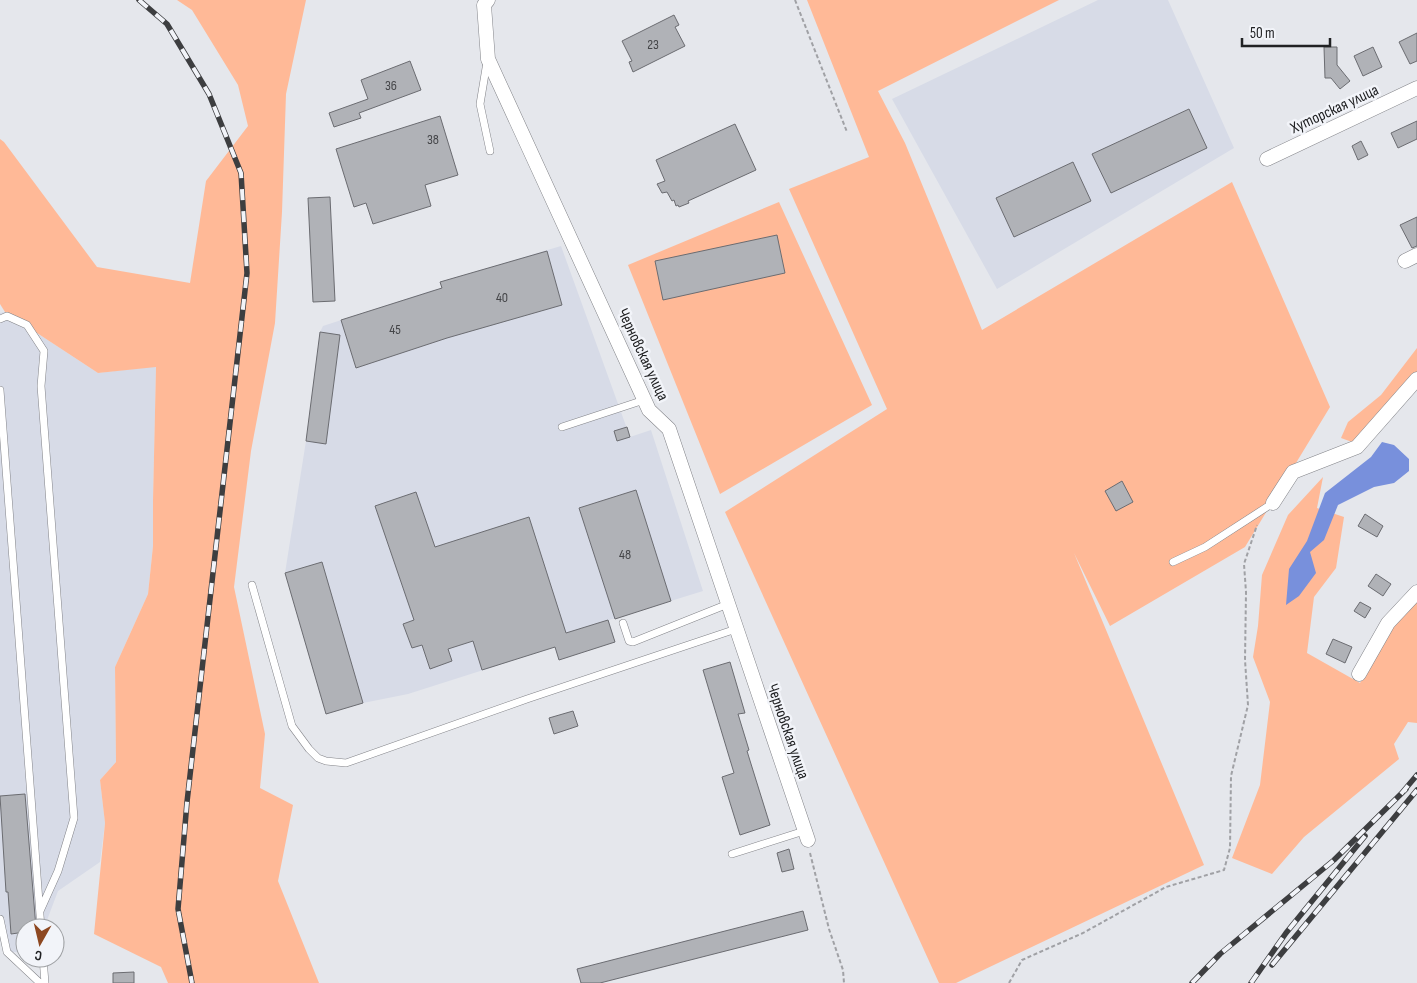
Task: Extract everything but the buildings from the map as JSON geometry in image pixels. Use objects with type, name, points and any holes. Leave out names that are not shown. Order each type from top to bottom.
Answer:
[{"type":"street","name":"Черновская улица","points":[[488,0],[484,5],[488,60],[644,400],[649,410],[669,429],[806,836]]},
{"type":"street","name":"Хуторская улица","points":[[1267,160],[1417,88]]},
{"type":"street","points":[[1273,503],[1293,472],[1357,447],[1417,380]]},
{"type":"street","points":[[1360,674],[1388,623],[1417,592]]},
{"type":"lane","points":[[488,60],[480,104],[490,151]]},
{"type":"lane","points":[[0,319],[7,316],[27,326],[44,351],[41,386],[74,818],[58,871],[40,912]]},
{"type":"lane","points":[[0,390],[40,918]]},
{"type":"lane","points":[[562,428],[644,400]]},
{"type":"lane","points":[[1173,562],[1204,547],[1273,503]]},
{"type":"lane","points":[[252,584],[292,726],[318,758],[326,761],[346,763],[527,699],[736,629]]},
{"type":"lane","points":[[624,623],[629,641],[633,642],[728,604]]},
{"type":"lane","points":[[732,854],[806,836]]},
{"type":"lane","points":[[0,919],[7,952],[40,983]]},
{"type":"lane","points":[[43,968],[44,983]]},
{"type":"path","points":[[795,0],[847,132]]},
{"type":"path","points":[[1009,983],[1022,960],[1083,933],[1166,887],[1224,870],[1230,848],[1231,776],[1248,705],[1245,660],[1246,592],[1244,564],[1258,524]]},
{"type":"path","points":[[806,836],[829,929],[843,970],[844,983]]},
{"type":"shaded area","points":[[177,0],[306,0],[286,94],[282,212],[275,323],[251,451],[234,587],[265,734],[260,788],[293,805],[278,881],[319,983],[168,983],[161,967],[94,934],[105,823],[100,780],[116,762],[115,667],[148,594],[153,546],[156,367],[98,373],[5,312],[0,304],[0,139],[97,267],[190,283],[206,181],[248,126],[238,85],[192,10]]},
{"type":"shaded area","points":[[807,0],[1059,0],[878,91],[905,143],[982,330],[1232,182],[1330,407],[1245,547],[1110,626],[1074,553],[1204,865],[956,983],[939,983],[725,512],[887,409],[789,189],[869,157]]},
{"type":"shaded area","points":[[1098,0],[1168,0],[1234,148],[997,289],[892,99]]},
{"type":"shaded area","points":[[779,202],[872,405],[720,494],[628,265]]},
{"type":"shaded area","points":[[561,246],[630,437],[651,430],[703,591],[609,620],[615,642],[559,660],[555,647],[408,694],[363,703],[326,714],[285,573],[306,441],[320,332],[323,326],[433,290],[442,289],[440,282]]},
{"type":"shaded area","points":[[5,312],[98,373],[156,366],[153,546],[148,594],[115,667],[116,762],[100,780],[105,823],[100,862],[58,891],[48,918],[15,918],[15,952],[8,952],[0,914],[0,313]]},
{"type":"shaded area","points":[[1417,348],[1417,372],[1352,442],[1341,438],[1348,422],[1381,395]]},
{"type":"shaded area","points":[[1323,477],[1317,508],[1344,517],[1336,568],[1314,597],[1307,653],[1360,683],[1388,632],[1417,598],[1417,723],[1408,722],[1394,744],[1399,759],[1304,837],[1272,874],[1232,858],[1260,785],[1270,702],[1253,657],[1258,626],[1262,575],[1288,515]]},
{"type":"water","points":[[1382,442],[1394,445],[1409,459],[1409,471],[1394,483],[1374,487],[1338,505],[1324,540],[1310,552],[1316,573],[1299,596],[1286,605],[1289,569],[1307,541],[1325,493],[1371,457]]},
{"type":"railway","points":[[139,0],[167,24],[209,94],[241,173],[247,273],[187,802],[178,909],[192,983]]},
{"type":"railway","points":[[1401,794],[1417,775]]},
{"type":"railway","points":[[1192,983],[1220,954],[1334,860],[1406,789]]},
{"type":"railway","points":[[1272,965],[1417,790]]},
{"type":"railway","points":[[1251,983],[1286,933],[1365,836]]}]
